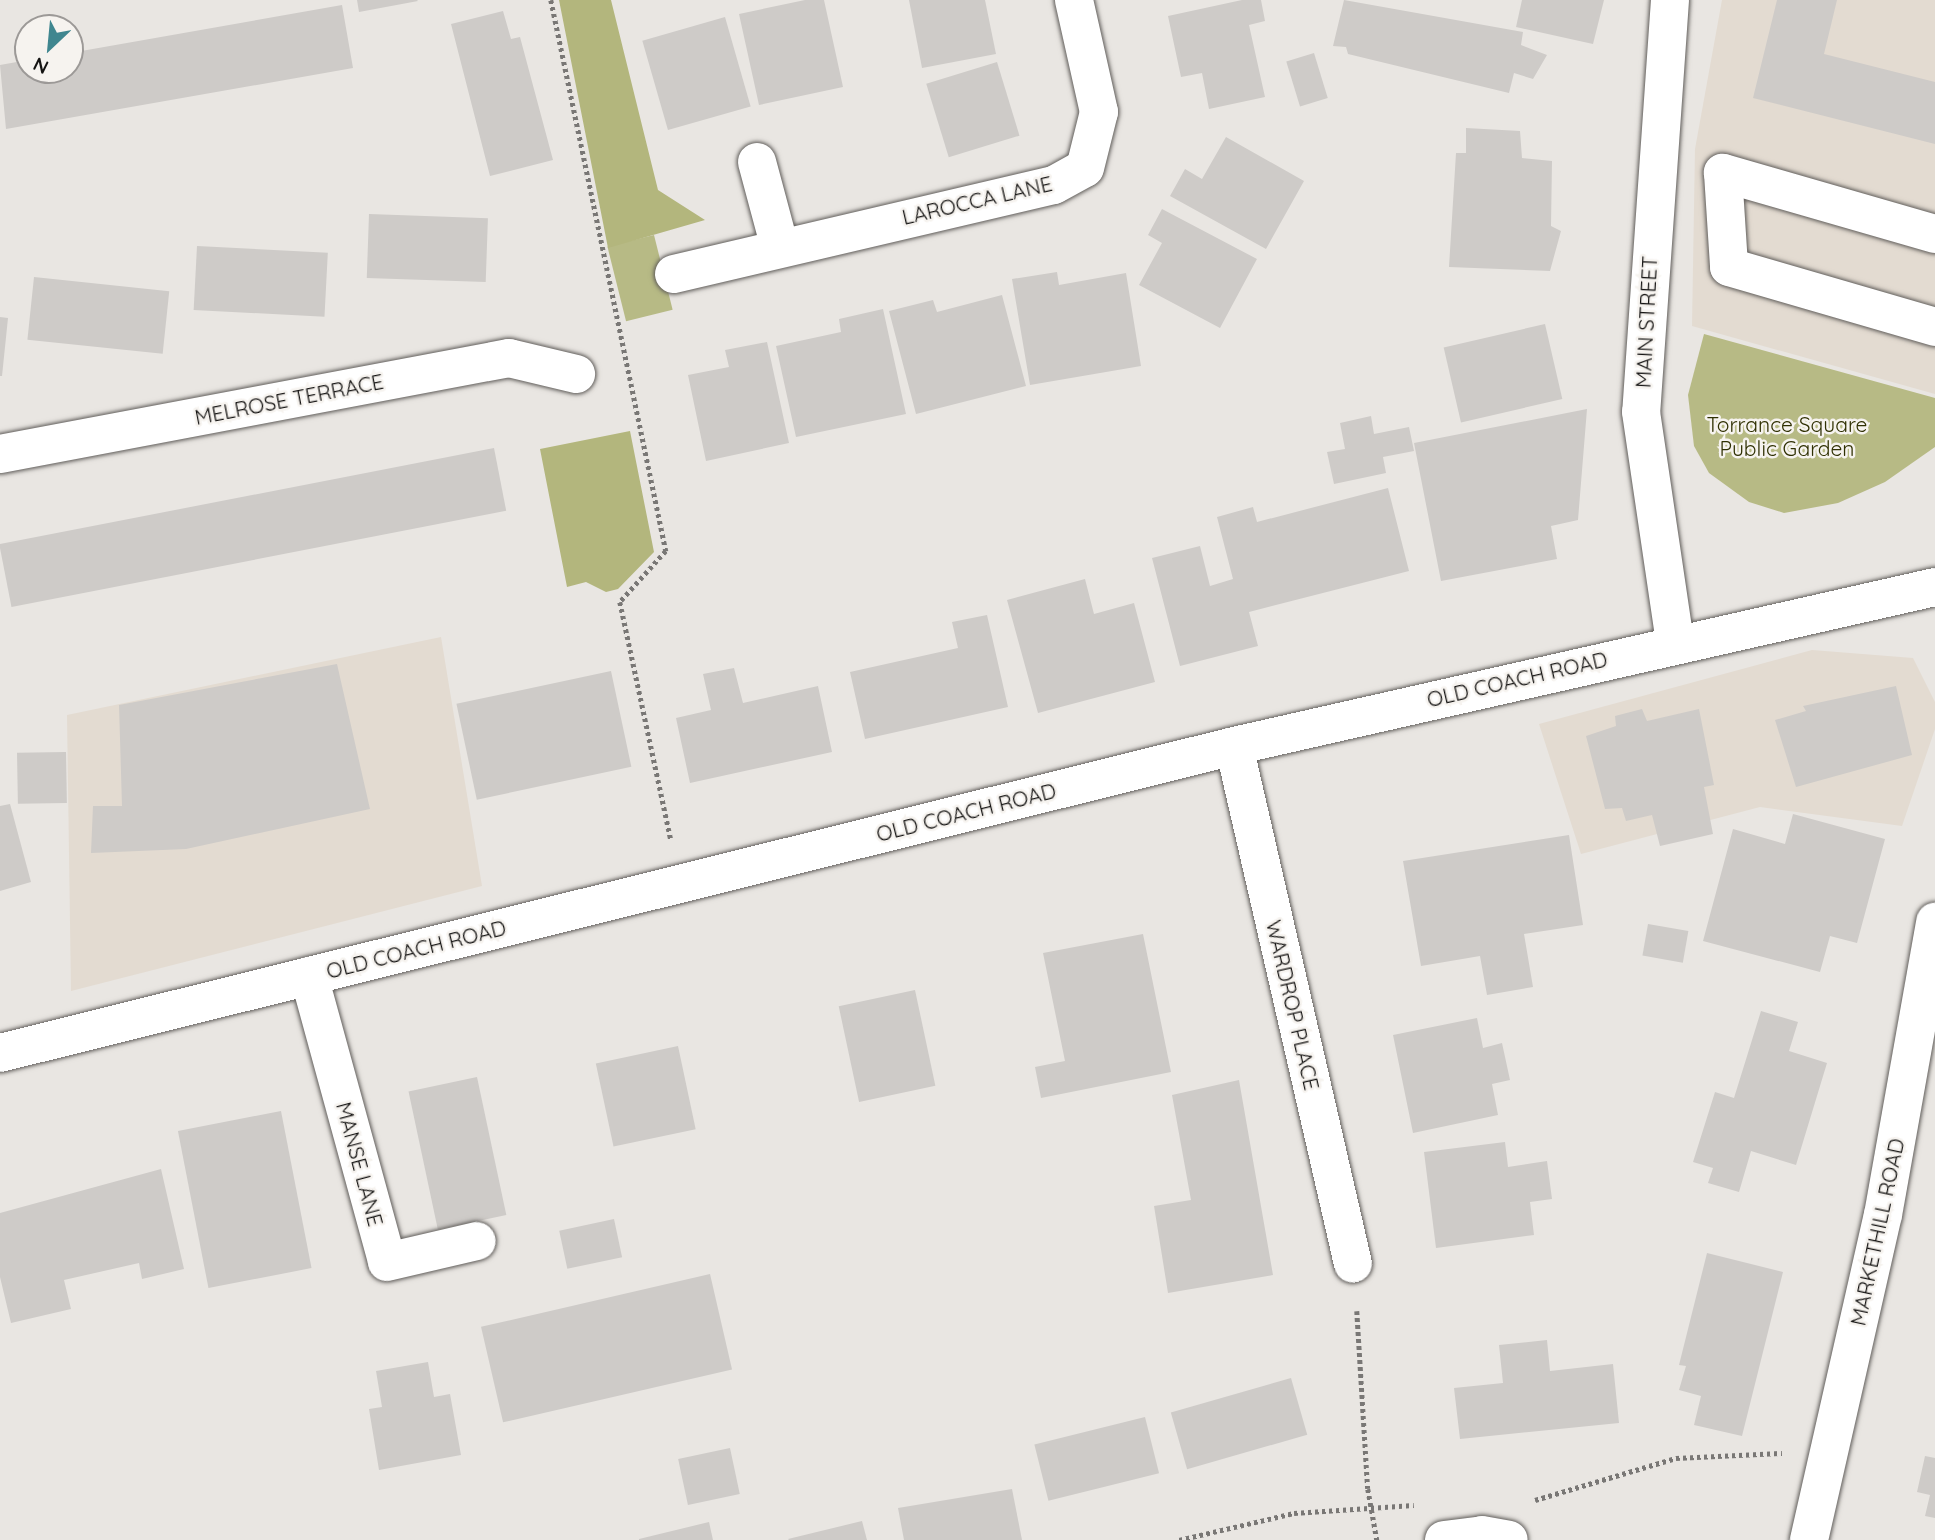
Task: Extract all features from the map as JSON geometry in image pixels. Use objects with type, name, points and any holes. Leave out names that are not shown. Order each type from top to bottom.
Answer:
[{"type":"street","name":"LAROCCA LANE","points":[[674,274],[779,244],[1054,185],[1085,168],[1099,112],[1074,0]]},
{"type":"street","name":"MAIN STREET","points":[[1670,0],[1641,412],[1675,643]]},
{"type":"street","points":[[757,162],[779,244]]},
{"type":"street","points":[[1935,234],[1723,173],[1729,267],[1935,327]]},
{"type":"street","name":"MELROSE TERRACE","points":[[0,454],[509,358],[576,374]]},
{"type":"street","name":"OLD COACH ROAD","points":[[0,1053],[1234,746],[1675,643],[1935,587]]},
{"type":"street","name":"WARDROP PLACE","points":[[1234,746],[1353,1264]]},
{"type":"street","name":"MARKETHILL ROAD","points":[[1809,1540],[1883,1214],[1935,922]]},
{"type":"street","name":"MANSE LANE","points":[[309,976],[387,1262],[477,1241]]},
{"type":"street","points":[[1444,1540],[1482,1535],[1509,1540]]},
{"type":"path","points":[[551,0],[610,303]]},
{"type":"path","points":[[639,426],[666,551],[620,601],[680,884]]},
{"type":"path","points":[[1353,1264],[1368,1489],[1377,1540]]},
{"type":"shaded area","points":[[1722,0],[1935,0],[1935,394],[1692,326],[1695,149]]},
{"type":"shaded area","points":[[441,637],[482,886],[71,991],[67,715]]},
{"type":"shaded area","points":[[1812,650],[1913,658],[1935,702],[1935,729],[1902,826],[1760,807],[1581,854],[1539,724]]},
{"type":"green space","points":[[559,0],[611,0],[658,190],[705,220],[608,248]]},
{"type":"green space","points":[[654,235],[673,310],[626,321],[607,247]]},
{"type":"green space","name":"Torrance Square Public Garden","points":[[1704,334],[1935,398],[1935,447],[1885,482],[1838,503],[1784,513],[1749,502],[1709,473],[1694,446],[1688,395]]},
{"type":"green space","points":[[630,431],[654,552],[618,589],[606,592],[586,582],[567,587],[540,449]]},
{"type":"building","points":[[357,0],[417,0],[418,1],[359,12]]},
{"type":"building","points":[[805,0],[824,0],[843,87],[759,105],[739,14]]},
{"type":"building","points":[[909,0],[985,0],[996,54],[922,68]]},
{"type":"building","points":[[1242,0],[1261,0],[1265,21],[1249,25],[1265,97],[1209,109],[1202,73],[1181,77],[1168,16]]},
{"type":"building","points":[[1344,0],[1523,32],[1521,45],[1547,55],[1533,79],[1514,73],[1509,93],[1348,54],[1346,47],[1333,46]]},
{"type":"building","points":[[1522,0],[1604,0],[1593,44],[1516,27]]},
{"type":"building","points":[[1777,0],[1837,0],[1824,54],[1935,82],[1935,144],[1753,98]]},
{"type":"building","points":[[342,5],[353,68],[6,129],[0,65],[14,62],[14,84],[84,84],[84,51]]},
{"type":"building","points":[[503,11],[511,39],[520,37],[553,160],[490,176],[451,24]]},
{"type":"building","points":[[725,17],[751,106],[668,130],[642,41]]},
{"type":"building","points":[[1314,53],[1328,98],[1300,106],[1286,61]]},
{"type":"building","points":[[997,62],[1020,136],[949,157],[926,84]]},
{"type":"building","points":[[1466,128],[1520,131],[1522,158],[1552,161],[1551,226],[1561,231],[1550,271],[1449,267],[1456,153],[1466,153]]},
{"type":"building","points":[[1226,137],[1304,181],[1266,249],[1170,196],[1185,169],[1202,179]]},
{"type":"building","points":[[1162,209],[1257,259],[1220,328],[1139,285],[1162,243],[1148,235]]},
{"type":"building","points":[[369,214],[488,218],[486,282],[367,278]]},
{"type":"building","points":[[197,246],[328,253],[324,317],[194,310]]},
{"type":"building","points":[[1057,272],[1059,285],[1126,273],[1141,366],[1030,385],[1012,279]]},
{"type":"building","points":[[34,277],[169,291],[163,354],[27,340]]},
{"type":"building","points":[[1002,295],[1026,386],[916,414],[889,311],[933,300],[937,312]]},
{"type":"building","points":[[883,309],[906,414],[796,437],[776,346],[841,332],[839,319]]},
{"type":"building","points":[[0,317],[8,318],[2,376],[0,376]]},
{"type":"building","points":[[1545,324],[1562,399],[1461,422],[1444,347]]},
{"type":"building","points":[[767,342],[789,443],[706,461],[688,375],[729,367],[725,350]]},
{"type":"building","points":[[1587,409],[1578,520],[1551,526],[1557,559],[1441,581],[1414,443]]},
{"type":"building","points":[[1371,416],[1374,434],[1409,427],[1414,451],[1383,457],[1386,473],[1334,484],[1327,452],[1345,449],[1340,423]]},
{"type":"building","points":[[494,448],[506,511],[11,607],[0,544]]},
{"type":"building","points":[[1388,488],[1409,571],[1249,612],[1258,646],[1180,666],[1152,558],[1200,546],[1210,586],[1233,579],[1217,517],[1253,507],[1257,522]]},
{"type":"building","points":[[1085,579],[1094,614],[1134,603],[1155,682],[1038,713],[1007,600]]},
{"type":"building","points":[[987,615],[1008,707],[865,739],[850,672],[958,648],[952,622]]},
{"type":"building","points":[[337,664],[370,809],[186,849],[91,853],[93,806],[122,806],[119,705]]},
{"type":"building","points":[[734,668],[743,703],[818,686],[832,752],[690,783],[676,718],[711,710],[703,674]]},
{"type":"building","points":[[611,671],[631,767],[477,800],[456,704]]},
{"type":"building","points":[[1896,686],[1912,755],[1796,787],[1775,720],[1806,711],[1803,706]]},
{"type":"building","points":[[1642,709],[1647,721],[1699,709],[1714,785],[1704,787],[1713,834],[1660,846],[1652,815],[1626,821],[1622,808],[1605,809],[1586,736],[1616,726],[1615,716]]},
{"type":"building","points":[[66,752],[67,803],[18,804],[17,753]]},
{"type":"building","points":[[10,804],[31,882],[0,891],[0,806]]},
{"type":"building","points":[[1793,814],[1885,839],[1857,943],[1830,936],[1820,972],[1703,941],[1733,829],[1785,844]]},
{"type":"building","points":[[1569,835],[1583,925],[1524,934],[1533,987],[1487,995],[1480,956],[1421,966],[1403,861]]},
{"type":"building","points":[[1648,924],[1688,931],[1683,963],[1642,956]]},
{"type":"building","points":[[1143,934],[1171,1072],[1041,1098],[1035,1067],[1065,1061],[1043,953]]},
{"type":"building","points":[[915,990],[935,1086],[859,1102],[839,1006]]},
{"type":"building","points":[[1761,1011],[1798,1022],[1789,1051],[1827,1063],[1796,1165],[1751,1151],[1739,1192],[1708,1183],[1713,1168],[1693,1162],[1715,1092],[1734,1098]]},
{"type":"building","points":[[1477,1018],[1483,1048],[1502,1043],[1510,1080],[1492,1084],[1498,1115],[1413,1133],[1393,1035]]},
{"type":"building","points":[[678,1046],[696,1129],[614,1147],[596,1063]]},
{"type":"building","points":[[477,1077],[506,1215],[438,1229],[409,1092]]},
{"type":"building","points":[[1239,1080],[1273,1275],[1168,1293],[1154,1206],[1191,1200],[1172,1095]]},
{"type":"building","points":[[281,1111],[312,1268],[208,1288],[178,1131]]},
{"type":"building","points":[[1505,1142],[1508,1167],[1547,1161],[1552,1199],[1530,1202],[1534,1235],[1436,1248],[1424,1152]]},
{"type":"building","points":[[161,1169],[184,1269],[142,1279],[139,1263],[64,1280],[71,1309],[11,1323],[0,1277],[0,1213]]},
{"type":"building","points":[[614,1219],[622,1257],[567,1269],[559,1231]]},
{"type":"building","points":[[1707,1253],[1783,1272],[1742,1436],[1694,1425],[1701,1396],[1679,1390],[1686,1366],[1679,1365]]},
{"type":"building","points":[[710,1274],[732,1369],[503,1422],[481,1327]]},
{"type":"building","points":[[1547,1340],[1550,1371],[1613,1364],[1619,1423],[1460,1439],[1454,1388],[1503,1383],[1499,1345]]},
{"type":"building","points":[[428,1362],[434,1397],[450,1394],[461,1455],[379,1470],[369,1409],[382,1407],[376,1371]]},
{"type":"building","points":[[1291,1378],[1307,1435],[1187,1469],[1171,1412]]},
{"type":"building","points":[[1145,1417],[1159,1473],[1048,1501],[1034,1445]]},
{"type":"building","points":[[730,1448],[740,1494],[688,1505],[678,1459]]},
{"type":"building","points":[[1925,1456],[1935,1458],[1935,1518],[1925,1516],[1930,1495],[1917,1492]]},
{"type":"building","points":[[1012,1489],[1022,1540],[904,1540],[898,1508]]},
{"type":"building","points":[[862,1521],[867,1540],[788,1539]]},
{"type":"building","points":[[709,1522],[713,1540],[639,1540],[639,1539]]}]
